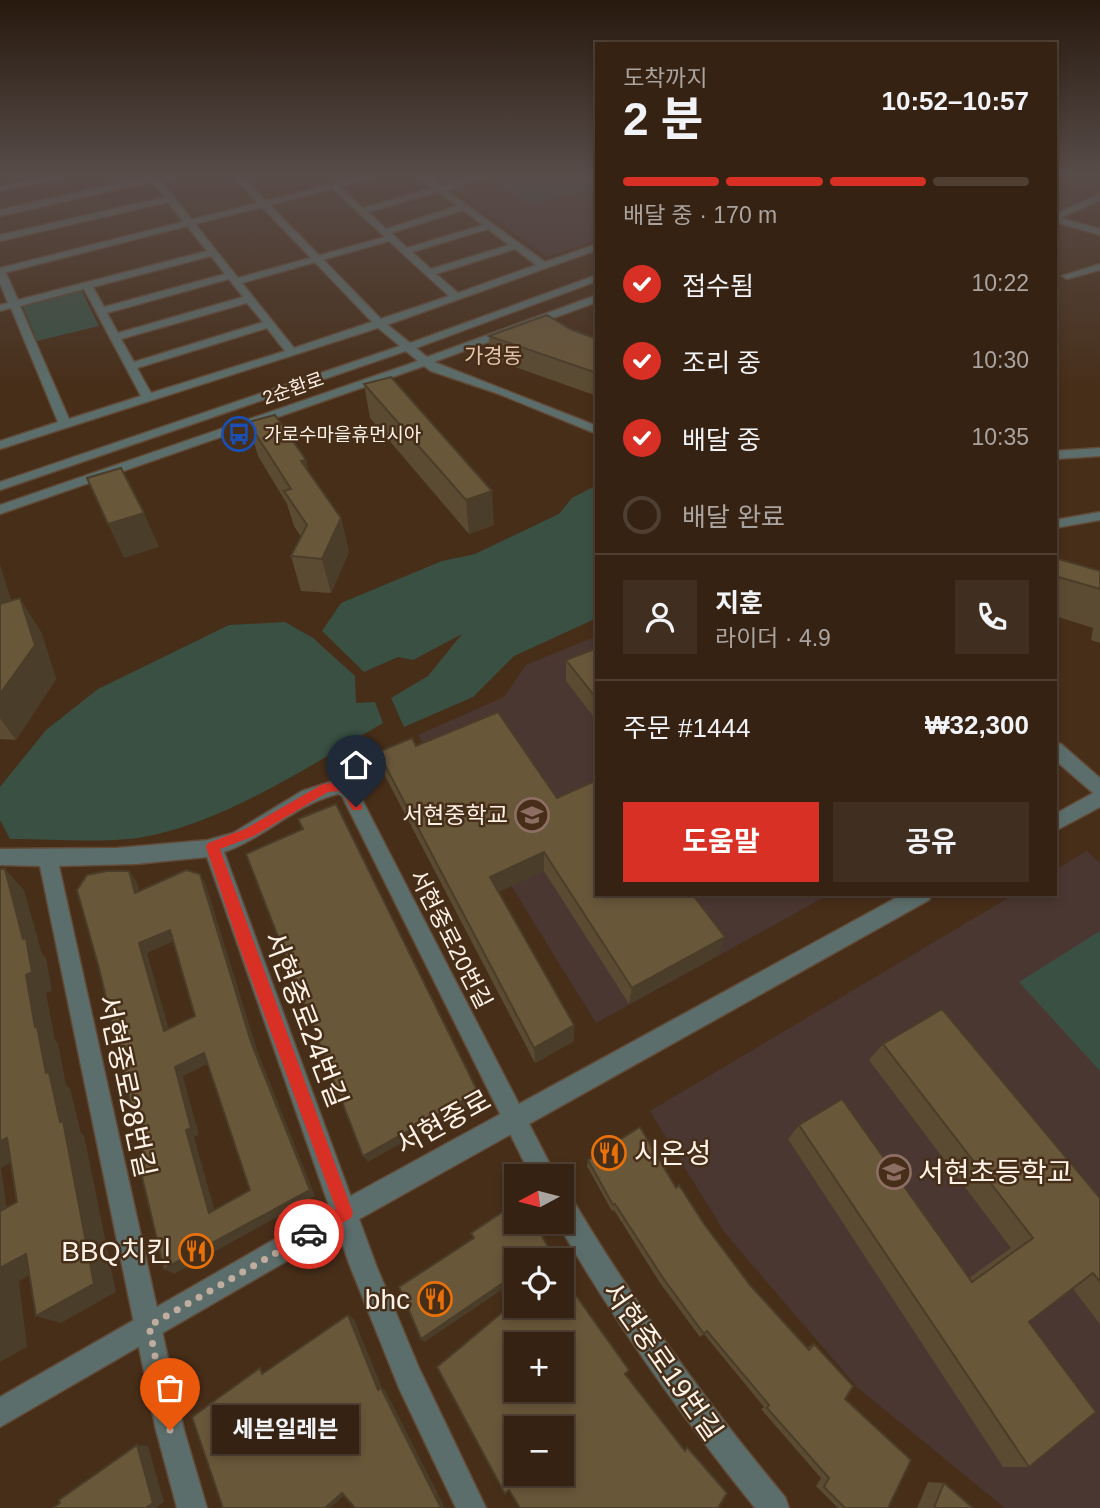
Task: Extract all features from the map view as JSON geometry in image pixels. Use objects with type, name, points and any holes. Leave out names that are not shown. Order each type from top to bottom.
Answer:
[{"type":"street","points":[[65,424],[0,271],[99,246]]},
{"type":"street","points":[[206,246],[292,352]]},
{"type":"street","points":[[304,246],[380,324],[435,369],[503,392],[595,429]]},
{"type":"street","points":[[101,311],[172,292],[317,260],[356,246]]},
{"type":"street","points":[[401,246],[456,296]]},
{"type":"street","points":[[406,251],[422,246]]},
{"type":"street","points":[[430,273],[515,246]]},
{"type":"street","points":[[517,246],[542,265]]},
{"type":"street","points":[[0,445],[380,324],[595,248]]},
{"type":"street","points":[[0,308],[211,253]]},
{"type":"street","points":[[1068,276],[1100,267]]},
{"type":"street","name":"2순환로","points":[[0,486],[408,348],[595,279]]},
{"type":"street","points":[[87,285],[148,398]]},
{"type":"street","points":[[115,337],[249,299]]},
{"type":"street","name":"2순환로","points":[[0,510],[425,362],[595,299]]},
{"type":"street","points":[[131,366],[269,324]]},
{"type":"street","points":[[1057,455],[1100,452]]},
{"type":"street","points":[[1057,524],[1100,516]]},
{"type":"street","points":[[1057,751],[1100,789]]},
{"type":"street","name":"서현중로20번길","points":[[213,847],[250,833],[325,788],[339,786],[349,791],[514,1118]]},
{"type":"street","points":[[1057,822],[1100,799]]},
{"type":"street","points":[[0,857],[110,857],[213,847]]},
{"type":"street","name":"서현중로24번길","points":[[213,847],[246,946],[409,1378],[471,1508]]},
{"type":"street","name":"서현중로28번길","points":[[48,859],[170,1430],[192,1508]]},
{"type":"street","name":"서현중로","points":[[0,1413],[345,1213],[918,896]]},
{"type":"street","points":[[514,1118],[538,1164]]},
{"type":"street","name":"서현중로19번길","points":[[574,1225],[652,1351],[694,1411],[774,1508]]},
{"type":"shaded area","points":[[532,246],[578,246],[547,257]]},
{"type":"shaded area","name":"서현중학교","points":[[595,637],[595,896],[826,896],[596,1023],[418,735],[504,697],[526,665]]},
{"type":"shaded area","name":"서현초등학교","points":[[1087,851],[1100,863],[1100,1508],[1005,1508],[857,1387],[725,1233],[650,1111],[1012,896],[1057,896],[1057,869]]},
{"type":"green space","points":[[81,289],[99,326],[37,341],[22,305]]},
{"type":"green space","points":[[595,486],[595,619],[514,656],[473,697],[404,727],[391,698],[428,676],[462,634],[413,660],[398,657],[364,672],[322,631],[341,603],[442,561],[475,554],[559,514],[572,498]]},
{"type":"green space","points":[[285,622],[313,638],[355,676],[356,703],[375,702],[383,723],[265,791],[233,807],[169,831],[138,838],[107,840],[10,839],[0,820],[0,787],[46,730],[98,689],[229,625]]},
{"type":"green space","points":[[1100,931],[1100,1071],[1019,982]]},
{"type":"building","points":[[547,315],[570,329],[595,338],[595,372],[489,336]]},
{"type":"building","points":[[391,377],[492,491],[466,500],[364,384]]},
{"type":"building","points":[[275,415],[306,460],[301,461],[341,518],[322,559],[291,556],[307,525],[284,491],[291,489],[248,422]]},
{"type":"building","points":[[121,468],[144,513],[108,524],[87,478]]},
{"type":"building","points":[[1057,559],[1100,571],[1100,589],[1057,577]]},
{"type":"building","points":[[20,598],[35,645],[0,694],[0,604]]},
{"type":"building","points":[[595,649],[595,696],[566,660]]},
{"type":"building","points":[[498,712],[557,798],[595,781],[595,896],[694,896],[725,937],[632,988],[544,852],[490,877],[574,1025],[534,1048],[378,752],[412,738],[416,746]]},
{"type":"building","points":[[336,804],[478,1092],[363,1156],[246,854],[303,829],[298,819]]},
{"type":"building","points":[[0,869],[5,869],[23,939],[26,938],[32,972],[26,975],[35,1027],[37,1026],[46,1073],[49,1072],[60,1122],[63,1121],[94,1284],[36,1316],[26,1254],[0,1268],[0,1211],[17,1202],[7,1138],[0,1141]]},
{"type":"building","points":[[186,870],[200,874],[251,1042],[310,1190],[164,1269],[139,1164],[144,1161],[100,972],[77,890],[87,875],[129,871],[135,893]],"holes":[[[170,930],[195,1016],[164,1031],[139,943]],[[204,1053],[250,1190],[209,1213],[186,1130],[191,1128],[175,1067]]]},
{"type":"building","name":"서현초등학교","points":[[942,1009],[1100,1198],[1100,1282],[1093,1273],[1029,1322],[1096,1412],[1029,1467],[799,1125],[842,1099],[972,1282],[1033,1238],[883,1044]]},
{"type":"building","points":[[640,1127],[676,1188],[679,1185],[704,1224],[750,1285],[809,1350],[814,1344],[853,1386],[845,1399],[911,1460],[888,1508],[845,1508],[824,1487],[829,1478],[767,1408],[769,1405],[707,1331],[704,1334],[663,1278],[615,1204],[613,1205],[588,1160]]},
{"type":"building","points":[[504,1211],[504,1234],[541,1234],[548,1248],[504,1248],[504,1282],[421,1339],[399,1287],[474,1238],[471,1233]]},
{"type":"building","points":[[574,1293],[629,1370],[625,1374],[685,1451],[687,1447],[727,1493],[718,1508],[520,1508],[509,1490],[505,1494],[437,1367],[504,1311],[504,1318],[574,1318]]},
{"type":"building","points":[[348,1315],[378,1390],[381,1388],[441,1508],[355,1508],[342,1493],[325,1508],[223,1508],[192,1417],[260,1368],[262,1374]]},
{"type":"building","points":[[137,1445],[153,1503],[146,1508],[53,1508],[60,1503],[59,1500]]},
{"type":"building","points":[[944,1483],[973,1508],[934,1508]]},
{"type":"way so far","points":[[170,1430],[149,1326],[309,1234]]},
{"type":"place","name":"가로수마을휴먼시아","points":[[239,434]]},
{"type":"place","name":"서현중학교","points":[[532,815]]},
{"type":"place","name":"시온성","points":[[609,1153]]},
{"type":"place","name":"서현초등학교","points":[[894,1172]]},
{"type":"place","name":"BBQ치킨","points":[[196,1251]]},
{"type":"place","name":"bhc","points":[[435,1299]]},
{"type":"place","name":"세븐일레븐","points":[[170,1430]]},
{"type":"district","name":"가경동","points":[[493,356]]},
{"type":"route","points":[[309,1234],[345,1213],[317,1131],[246,946],[213,847],[250,833],[325,788],[339,786],[349,791],[356,807]]}]
